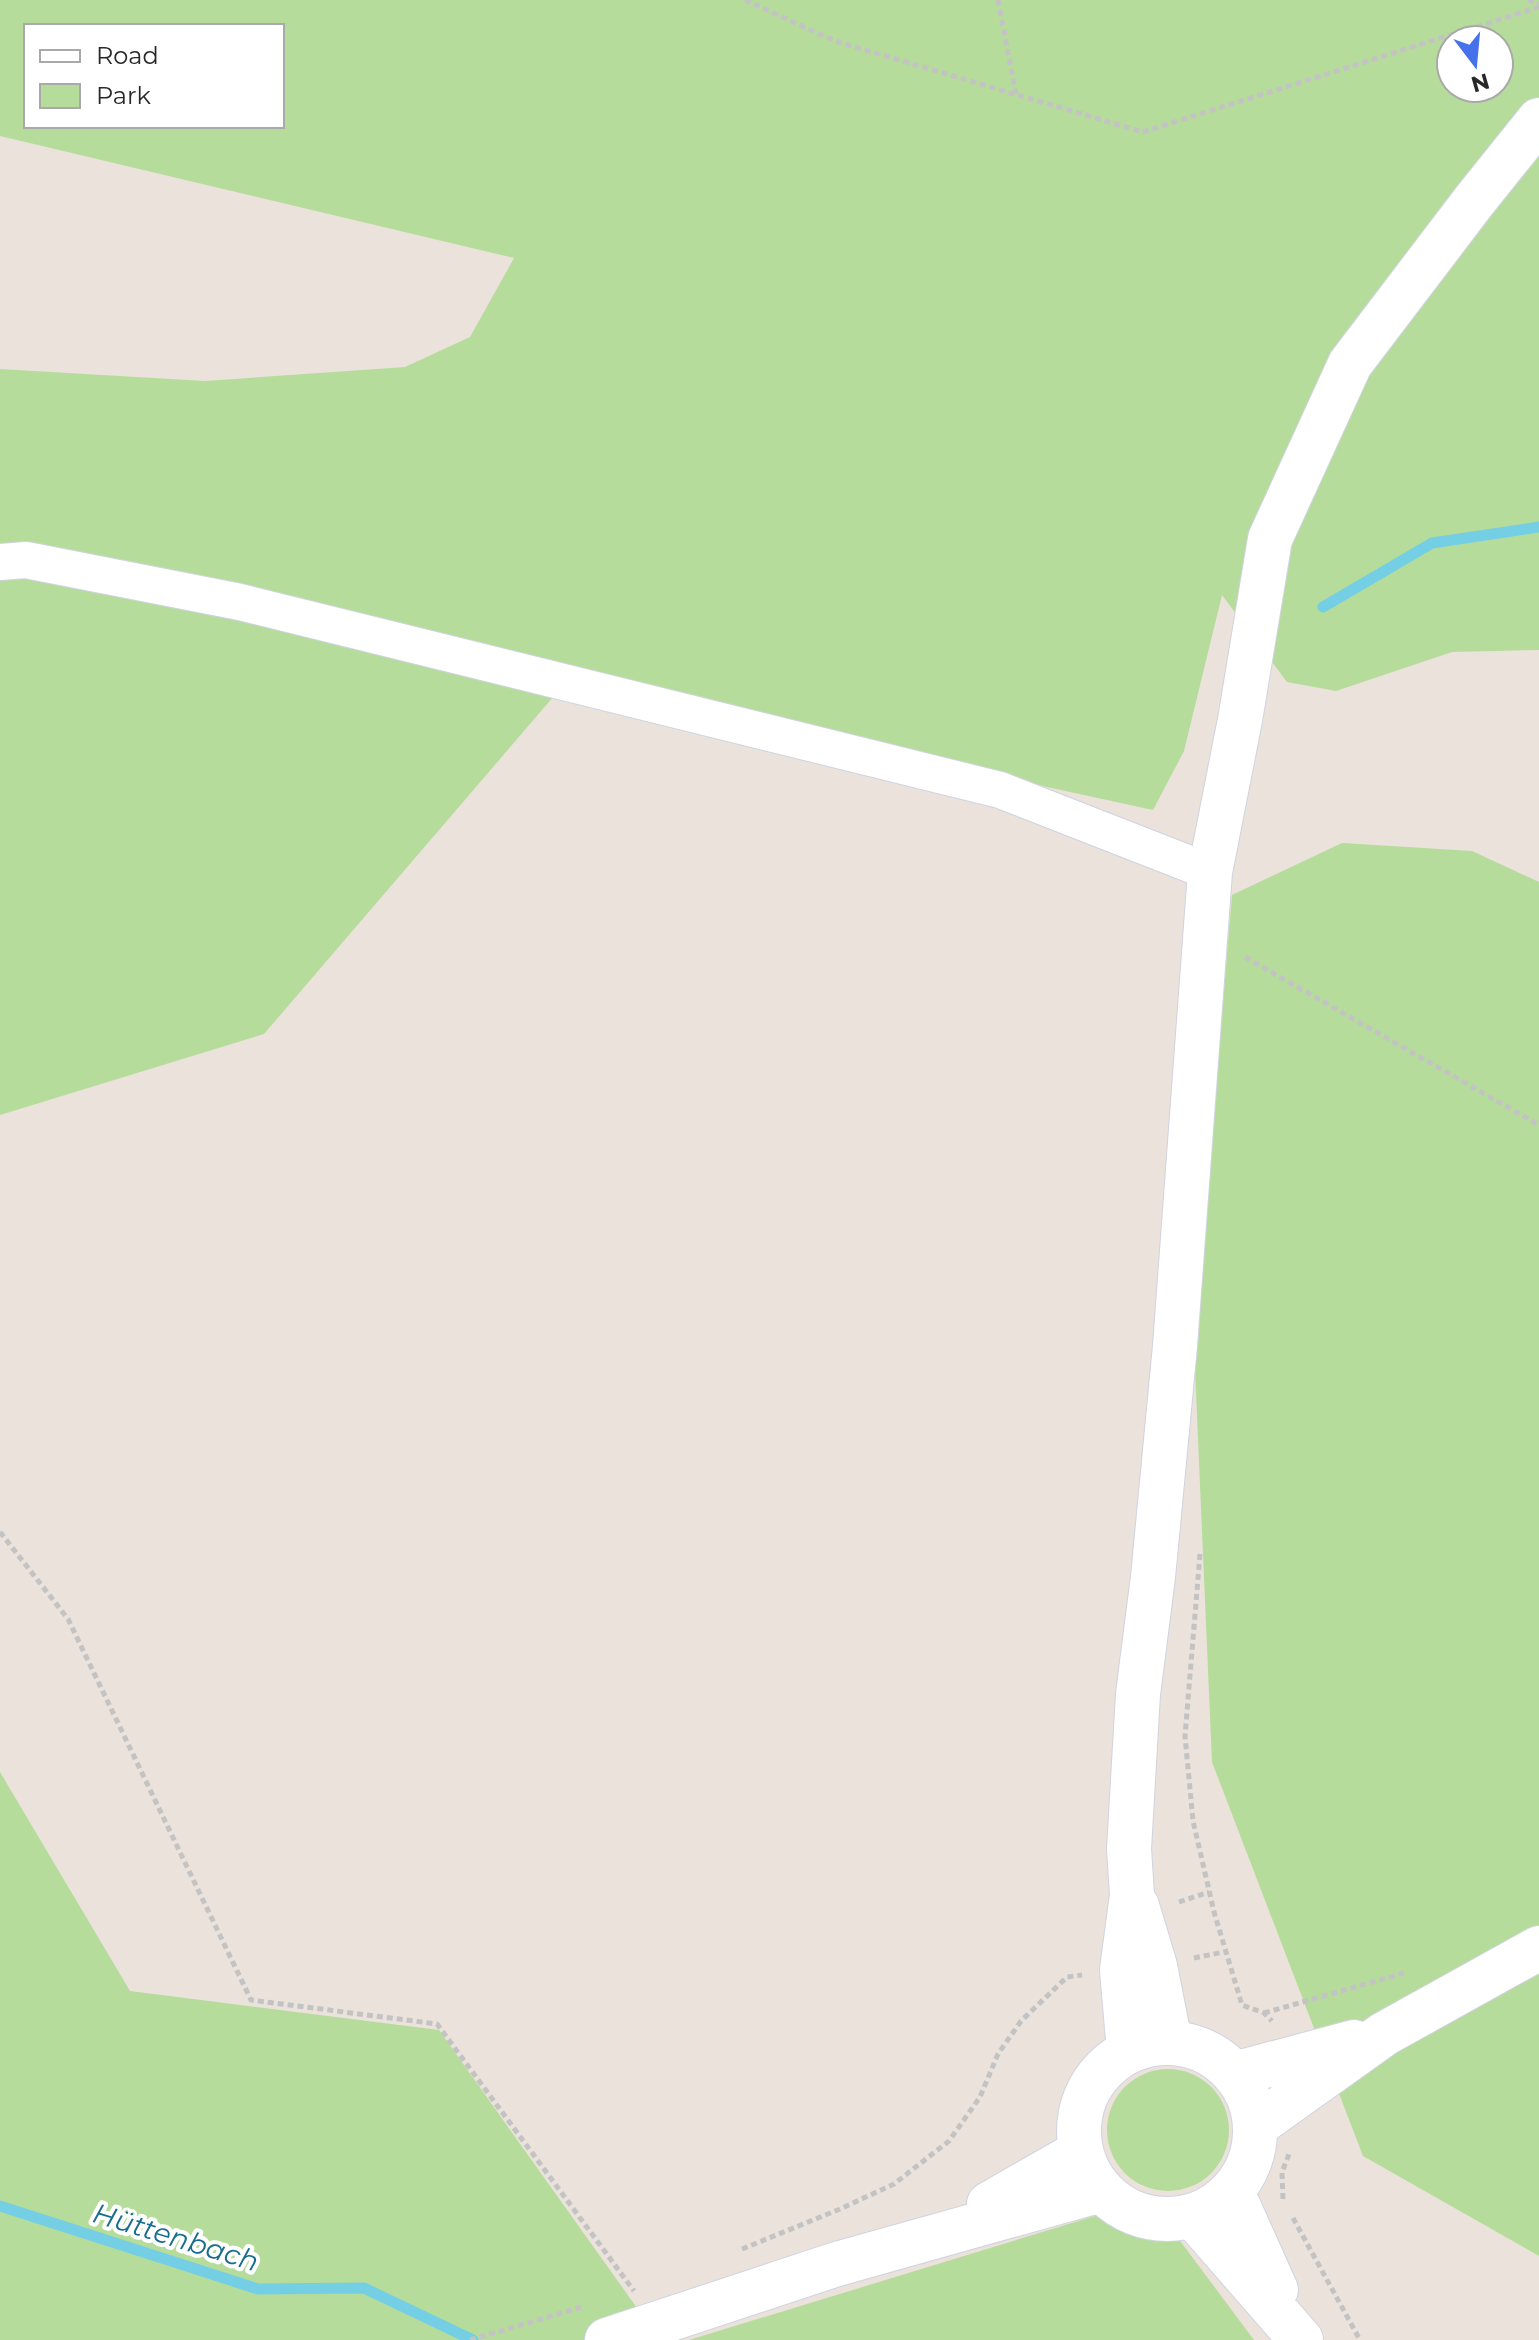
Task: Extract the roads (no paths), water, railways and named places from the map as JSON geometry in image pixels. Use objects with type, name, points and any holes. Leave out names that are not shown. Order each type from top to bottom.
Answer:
[{"type":"main road","points":[[1150,2047],[1139,1968],[1129,1849],[1138,1694],[1153,1577],[1175,1346],[1210,872],[1240,720],[1270,539],[1350,364],[1539,120]]},
{"type":"main road","points":[[1257,2125],[1384,2034],[1539,1948]]},
{"type":"main road","points":[[1234,2074],[1384,2034]]},
{"type":"main road","points":[[1150,2047],[1194,2047],[1234,2074],[1246,2093],[1257,2125],[1252,2156],[1233,2194],[1193,2216],[1157,2217],[1131,2211],[1101,2190],[1080,2152],[1080,2116],[1089,2089],[1106,2067],[1150,2047]]},
{"type":"main road","points":[[935,2235],[1080,2152]]},
{"type":"main road","points":[[607,2340],[935,2235],[1101,2190]]},
{"type":"main road","points":[[1233,2194],[1297,2334]]},
{"type":"main road","points":[[1193,2216],[1297,2334]]},
{"type":"street","points":[[0,562],[26,560],[240,602],[985,786],[1210,872]]},
{"type":"waterway","points":[[1323,607],[1432,543],[1539,527]]},
{"type":"waterway","name":"Hüttenbach","points":[[0,2206],[258,2289],[364,2288],[473,2340]]}]
